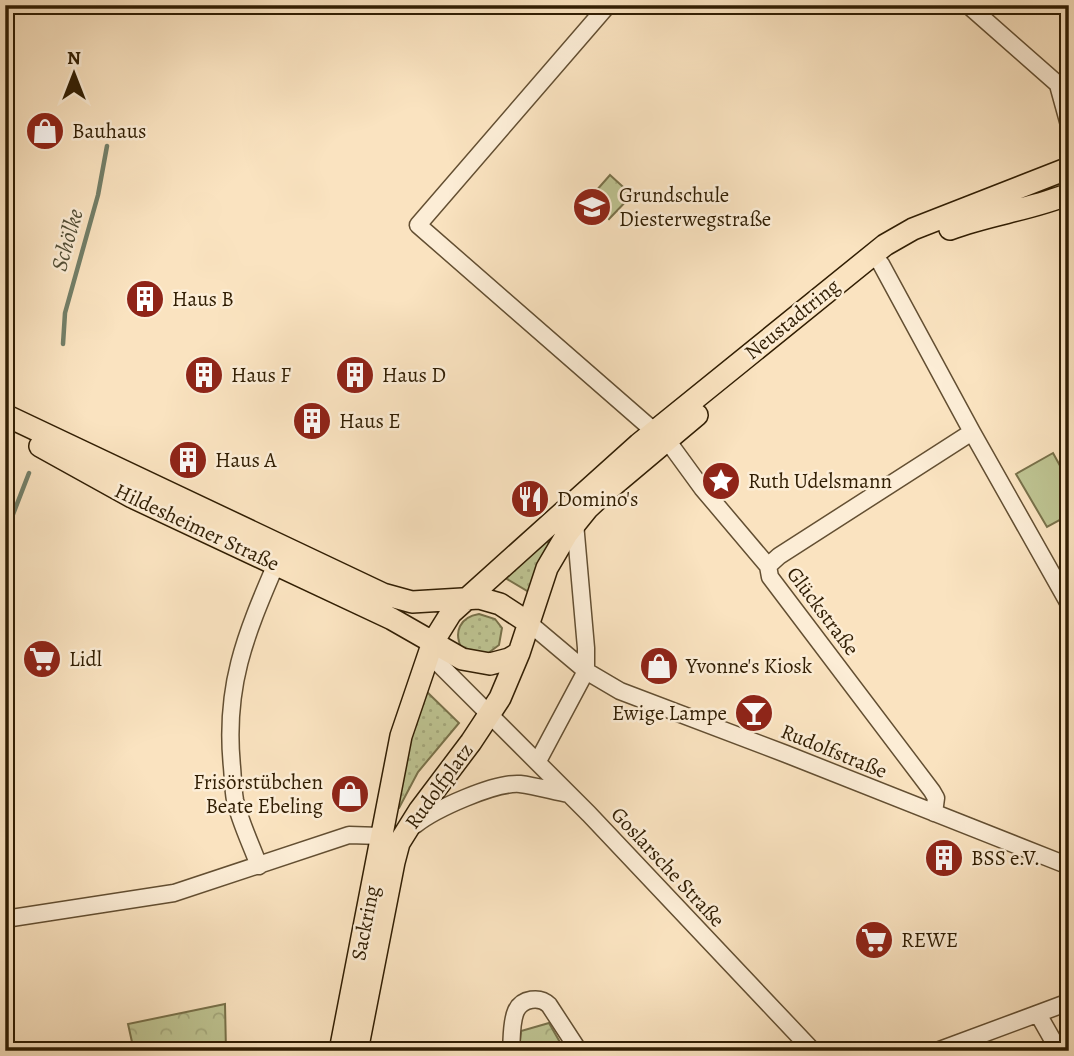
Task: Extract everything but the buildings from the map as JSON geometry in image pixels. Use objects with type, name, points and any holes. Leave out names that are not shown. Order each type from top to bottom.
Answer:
[{"type":"main road","name":"Neustadtring","points":[[575,523],[661,435],[885,245],[913,229],[1069,168]]},
{"type":"main road","name":"Neustadtring","points":[[549,527],[592,485],[901,251],[946,230],[1069,194]]},
{"type":"main road","name":"Hildesheimer Straße","points":[[5,415],[383,594],[412,602],[465,599]]},
{"type":"main road","name":"Hildesheimer Straße","points":[[5,430],[53,453],[132,498],[392,619],[433,642]]},
{"type":"main road","name":"Rudolfplatz","points":[[390,839],[419,811],[500,698],[519,653],[547,568],[575,523]]},
{"type":"main road","name":"Rudolfplatz","points":[[388,795],[404,725],[433,642],[447,619],[465,599],[549,527]]},
{"type":"main road","points":[[465,599],[479,598],[500,604],[529,623]]},
{"type":"main road","points":[[433,642],[462,659],[482,664],[498,663],[519,653]]},
{"type":"main road","name":"Sackring","points":[[356,1051],[390,839],[388,795]]},
{"type":"main road","name":"Sackring","points":[[340,1051],[390,839]]},
{"type":"street","name":"Glückstraße","points":[[608,5],[418,225],[661,435],[768,566],[770,577],[932,790],[936,798],[934,813]]},
{"type":"street","points":[[968,5],[1063,88],[1069,125]]},
{"type":"street","points":[[881,264],[1069,604]]},
{"type":"street","points":[[768,566],[779,556],[972,432]]},
{"type":"street","points":[[538,761],[586,671],[575,523]]},
{"type":"street","points":[[259,866],[235,800],[229,741],[232,695],[244,641],[276,564]]},
{"type":"street","points":[[529,623],[586,671]]},
{"type":"street","points":[[433,642],[435,660],[490,713]]},
{"type":"street","name":"Rudolfstraße","points":[[586,671],[620,691],[1069,866]]},
{"type":"street","name":"Goslarsche Straße","points":[[490,713],[813,1051]]},
{"type":"street","name":"Rudolfplatz","points":[[390,839],[445,805],[507,785],[519,784],[569,794]]},
{"type":"street","points":[[5,919],[174,893],[349,835],[390,839]]},
{"type":"street","points":[[511,1051],[516,1010],[525,1001],[534,999],[549,1005],[579,1051]]},
{"type":"street","points":[[937,1051],[1069,1002]]},
{"type":"street","points":[[1038,1014],[1059,1051]]},
{"type":"green space","points":[[610,175],[632,195],[609,219],[588,200]]},
{"type":"green space","points":[[1053,453],[1069,482],[1069,515],[1047,527],[1016,474]]},
{"type":"green space","points":[[546,540],[550,545],[529,592],[502,576]]},
{"type":"green space","points":[[479,614],[495,619],[502,628],[499,645],[487,654],[462,649],[459,643],[460,626],[467,618]]},
{"type":"green space","points":[[425,690],[459,723],[418,772],[399,808],[395,808],[413,730]]},
{"type":"green space","points":[[225,1004],[226,1051],[134,1051],[128,1024]]},
{"type":"green space","points":[[549,1023],[565,1051],[519,1051],[521,1031]]},
{"type":"waterway","name":"Schölke","points":[[63,344],[65,313],[98,195],[107,146]]},
{"type":"waterway","name":"Schölke","points":[[5,535],[29,473]]},
{"type":"place","name":"Bauhaus","points":[[45,131]]},
{"type":"place","name":"Grundschule Diesterwegstraße","points":[[592,207]]},
{"type":"place","name":"Haus B","points":[[145,299]]},
{"type":"place","name":"Haus F","points":[[204,375]]},
{"type":"place","name":"Haus D","points":[[355,375]]},
{"type":"place","name":"Haus E","points":[[312,421]]},
{"type":"place","name":"Haus A","points":[[188,460]]},
{"type":"place","name":"Ruth Udelsmann","points":[[721,481]]},
{"type":"place","name":"Domino's","points":[[530,499]]},
{"type":"place","name":"Lidl","points":[[42,659]]},
{"type":"place","name":"Yvonne's Kiosk","points":[[659,666]]},
{"type":"place","name":"Ewige Lampe","points":[[754,713]]},
{"type":"place","name":"Frisörstübchen Beate Ebeling","points":[[350,794]]},
{"type":"place","name":"BSS e.V.","points":[[944,858]]},
{"type":"place","name":"REWE","points":[[874,940]]}]
